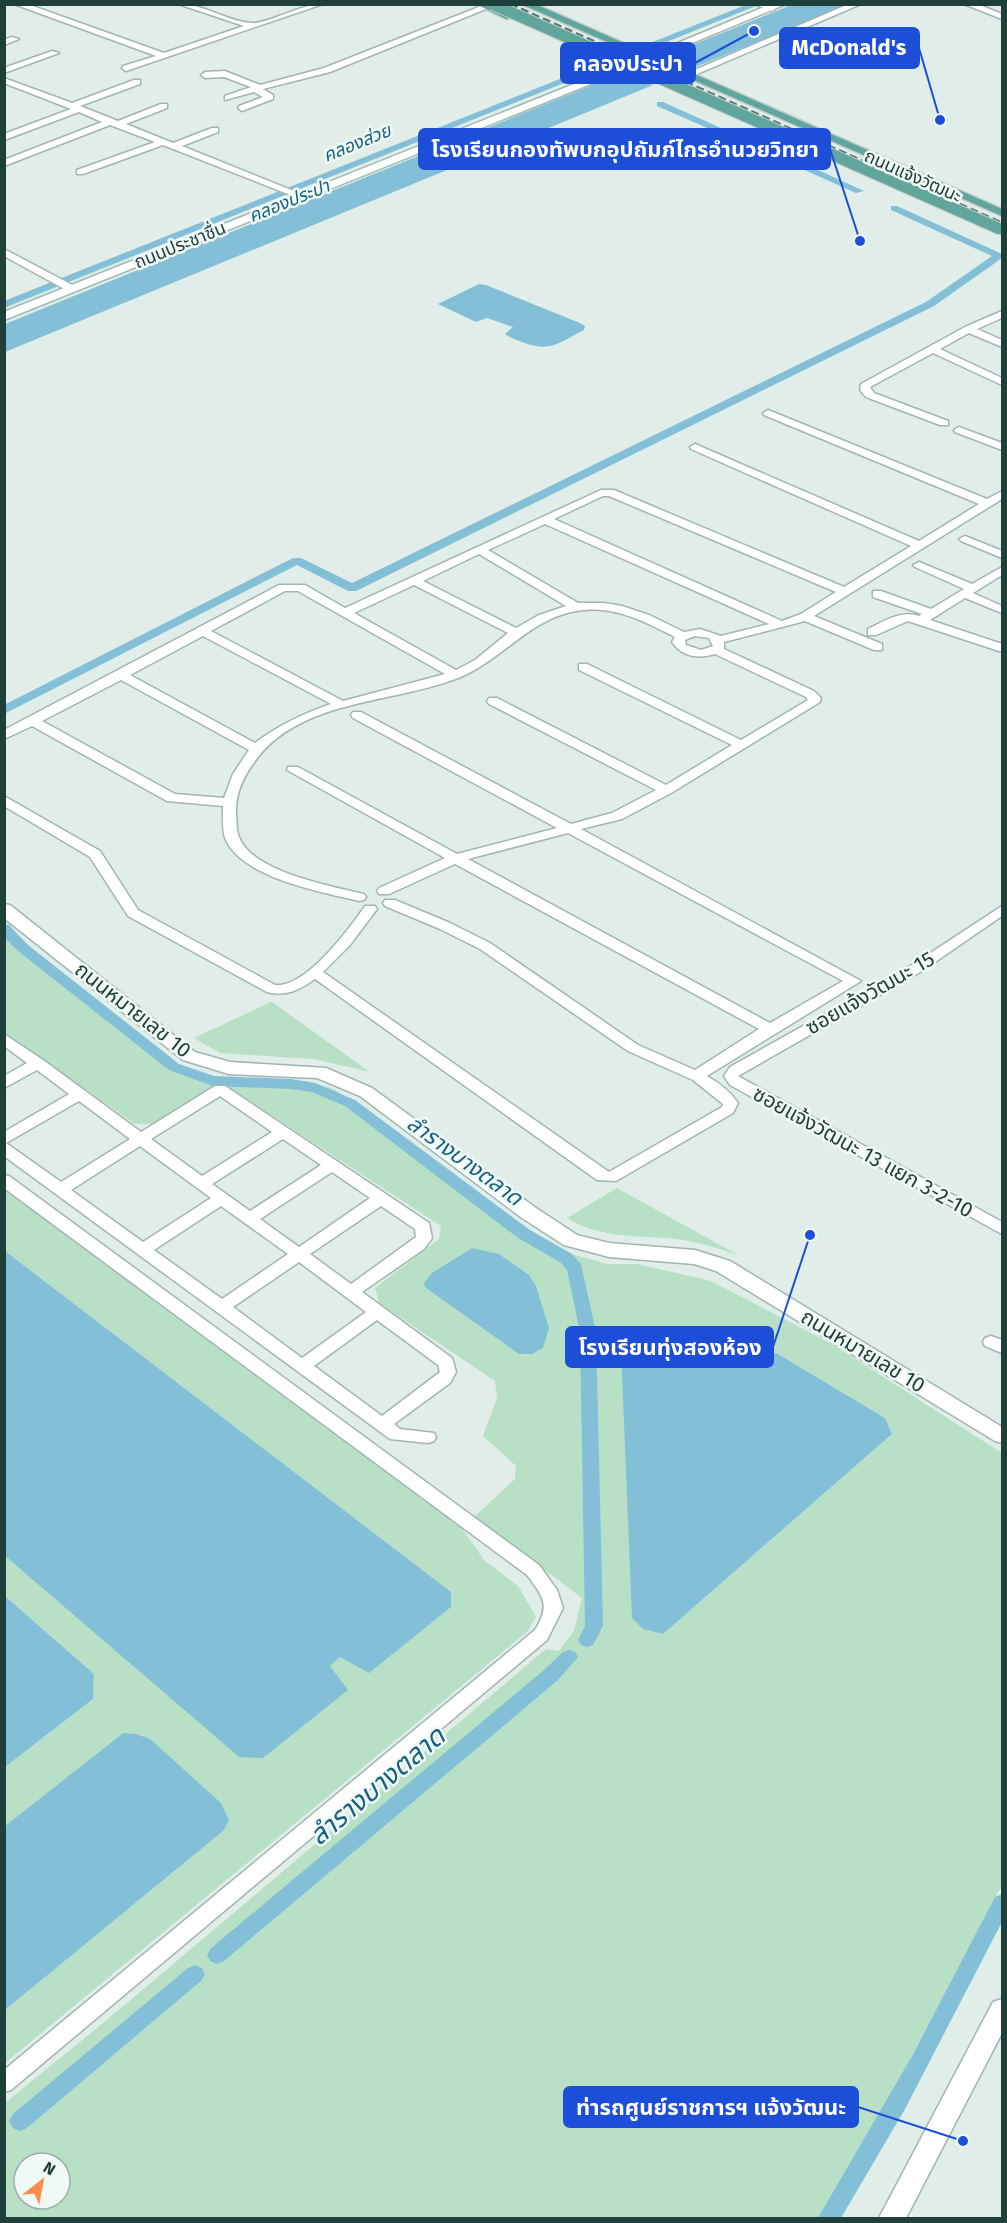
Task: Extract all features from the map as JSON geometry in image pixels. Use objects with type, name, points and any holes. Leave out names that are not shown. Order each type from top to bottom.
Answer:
[{"type":"main road","name":"ถนนแจ้งวัฒนะ","points":[[515,4],[1002,228]]},
{"type":"main road","name":"ถนนแจ้งวัฒนะ","points":[[526,4],[1002,213]]},
{"type":"main road","name":"ถนนแจ้งวัฒนะ","points":[[487,6],[1002,228]]},
{"type":"main road","name":"ถนนแจ้งวัฒนะ","points":[[487,6],[839,163],[1002,228]]},
{"type":"main road","points":[[544,32],[571,24]]},
{"type":"main road","points":[[732,115],[756,118],[768,112],[763,107]]},
{"type":"main road","points":[[839,163],[832,156],[838,152],[854,150],[873,155]]},
{"type":"street","points":[[18,4],[164,56]]},
{"type":"street","points":[[182,4],[251,26]]},
{"type":"street","points":[[687,75],[857,4]]},
{"type":"street","points":[[968,4],[1002,17]]},
{"type":"street","points":[[126,68],[315,5]]},
{"type":"street","points":[[228,98],[327,70],[487,6]]},
{"type":"street","points":[[638,54],[769,6]]},
{"type":"street","points":[[4,43],[15,39]]},
{"type":"street","points":[[4,71],[55,53]]},
{"type":"street","name":"ถนนประชาชื่น","points":[[4,316],[615,63]]},
{"type":"street","points":[[205,75],[225,74],[258,88],[270,97],[242,108]]},
{"type":"street","points":[[4,80],[298,196]]},
{"type":"street","points":[[4,137],[137,81]]},
{"type":"street","points":[[4,163],[164,106]]},
{"type":"street","points":[[174,146],[214,130]]},
{"type":"street","points":[[80,172],[163,142]]},
{"type":"street","points":[[8,256],[70,288]]},
{"type":"street","points":[[944,423],[870,395],[865,390],[865,386],[969,329],[1002,314]]},
{"type":"street","points":[[969,329],[1002,344]]},
{"type":"street","points":[[933,349],[1002,382]]},
{"type":"street","points":[[768,413],[987,503]]},
{"type":"street","points":[[959,430],[1002,447]]},
{"type":"street","points":[[695,447],[919,545]]},
{"type":"street","points":[[344,613],[601,493],[610,492],[843,591]]},
{"type":"street","points":[[359,897],[359,903],[370,909],[384,907],[387,897],[458,858],[617,816],[666,790],[814,702],[814,698],[717,645],[706,633],[693,632],[683,636],[678,642],[686,651],[698,654],[717,645],[805,617],[843,591],[1002,494]]},
{"type":"street","points":[[546,520],[780,625]]},
{"type":"street","points":[[965,539],[1002,555]]},
{"type":"street","points":[[481,551],[576,607]]},
{"type":"street","points":[[919,565],[1002,610]]},
{"type":"street","points":[[872,632],[903,617],[925,617],[1002,570]]},
{"type":"street","points":[[415,581],[517,633]]},
{"type":"street","points":[[4,735],[203,632],[283,587],[301,588],[456,675]]},
{"type":"street","points":[[878,594],[925,617],[1002,648]]},
{"type":"street","points":[[314,972],[602,1176],[611,1177],[728,1110],[731,1103],[727,1098],[698,1075],[672,1067],[600,1028],[498,954],[464,934],[369,890],[359,897],[294,880],[270,869],[248,855],[233,840],[229,802],[241,769],[254,748],[300,720],[341,705],[429,684],[456,675],[484,659],[517,633],[554,614],[576,607],[611,607],[630,611],[683,636]]},
{"type":"street","points":[[805,617],[878,647]]},
{"type":"street","points":[[203,632],[341,705]]},
{"type":"street","points":[[584,667],[741,745]]},
{"type":"street","points":[[121,675],[254,748]]},
{"type":"street","points":[[493,701],[666,790]]},
{"type":"street","points":[[357,715],[854,981],[770,1029],[698,1075]]},
{"type":"street","points":[[31,720],[172,798],[229,802]]},
{"type":"street","points":[[293,770],[770,1029]]},
{"type":"street","points":[[4,800],[95,854],[133,913],[272,989],[290,989],[314,972],[353,934],[370,909]]},
{"type":"street","name":"ถนนหมายเลข 10","points":[[4,909],[189,1056],[229,1068],[320,1072],[344,1081],[366,1092],[529,1213],[571,1240],[609,1250],[695,1257],[723,1266],[1002,1436]]},
{"type":"street","name":"ซอยแจ้งวัฒนะ 15","points":[[735,1070],[917,968],[999,917]]},
{"type":"street","points":[[4,1039],[444,1360],[448,1367],[447,1374],[442,1381],[381,1424]]},
{"type":"street","points":[[4,1083],[38,1063]]},
{"type":"street","name":"ซอยแจ้งวัฒนะ 13 แยก 3-2-10","points":[[735,1070],[731,1076],[735,1082],[1002,1229]]},
{"type":"street","points":[[61,1189],[220,1089],[424,1229],[424,1238],[418,1245],[351,1292]]},
{"type":"street","points":[[4,1139],[80,1094]]},
{"type":"street","points":[[202,1183],[283,1132]]},
{"type":"street","points":[[4,1148],[396,1435],[428,1437]]},
{"type":"street","points":[[250,1218],[332,1165]]},
{"type":"street","points":[[4,1180],[532,1570],[555,1600],[554,1616],[542,1635],[4,2083]]},
{"type":"street","points":[[143,1250],[222,1198]]},
{"type":"street","points":[[222,1307],[381,1198]]},
{"type":"street","points":[[302,1366],[378,1311]]},
{"type":"street","points":[[891,2218],[1002,2010]]},
{"type":"green space","points":[[4,935],[35,964],[46,960],[128,1033],[174,1064],[197,1074],[222,1080],[301,1081],[336,1090],[549,1245],[608,1264],[637,1264],[711,1281],[832,1344],[1002,1453],[1002,1885],[873,2129],[818,2218],[5,2218],[5,2103],[114,2014],[546,1649],[559,1651],[574,1631],[582,1598],[474,1517],[515,1479],[516,1466],[483,1436],[497,1398],[495,1381],[379,1303],[375,1288],[439,1239],[441,1226],[231,1089],[221,1086],[214,1087],[153,1124],[135,1124],[5,1033]],"holes":[[[720,1342],[778,1354],[885,1418],[892,1434],[663,1634],[643,1629]]]},
{"type":"green space","points":[[272,1002],[370,1072],[314,1059],[220,1053],[194,1038]]},
{"type":"green space","points":[[617,1188],[740,1256],[684,1240],[606,1233],[580,1225],[567,1218]]},
{"type":"green space","points":[[5,1190],[459,1524],[484,1560],[518,1586],[536,1617],[528,1631],[5,2063],[5,2010],[223,1831],[123,1733],[5,1826],[5,1767],[93,1699],[94,1674],[5,1596],[5,1556],[239,1757],[347,1689],[329,1665],[341,1657],[369,1672],[451,1606],[450,1592],[5,1251]]},
{"type":"water","points":[[791,5],[849,5],[688,70],[660,58]]},
{"type":"water","points":[[620,74],[629,75],[653,85],[5,352],[5,324]]},
{"type":"water","points":[[479,284],[580,323],[585,326],[584,330],[554,345],[540,347],[513,339],[505,334],[513,327],[487,318],[476,322],[438,304]]},
{"type":"water","points":[[472,1248],[499,1254],[529,1275],[536,1286],[549,1328],[543,1348],[532,1354],[519,1354],[426,1288],[424,1283],[432,1273]]},
{"type":"water","points":[[5,1251],[451,1592],[451,1607],[369,1673],[340,1657],[330,1666],[348,1690],[263,1758],[239,1757],[5,1556]]},
{"type":"water","points":[[720,1342],[778,1354],[885,1418],[892,1434],[663,1634],[643,1629],[632,1618],[621,1350],[655,1345]]},
{"type":"water","points":[[5,1596],[94,1674],[93,1699],[5,1767]]},
{"type":"water","points":[[123,1733],[136,1734],[150,1739],[221,1803],[229,1820],[223,1831],[5,2010],[5,1826]]},
{"type":"waterway","name":"คลองส่วย","points":[[4,305],[757,4]]},
{"type":"waterway","name":"คลองประปา","points":[[622,86],[694,57]]},
{"type":"waterway","points":[[660,104],[747,142]]},
{"type":"waterway","points":[[776,154],[859,191]]},
{"type":"waterway","points":[[4,710],[297,560],[352,588],[930,304],[999,256],[894,208]]},
{"type":"waterway","name":"ลำรางบางตลาด","points":[[4,928],[23,948],[174,1067],[213,1081],[291,1084],[315,1088],[350,1103],[524,1234],[566,1258],[575,1268],[588,1332],[594,1626],[587,1640]]},
{"type":"waterway","name":"ลำรางบางตลาด","points":[[217,1955],[551,1675],[569,1657]]},
{"type":"waterway","points":[[829,2218],[897,2102],[1002,1903]]},
{"type":"waterway","name":"ลำรางบางตลาด","points":[[20,2121],[195,1974]]},
{"type":"railway","points":[[510,4],[1002,223]]},
{"type":"place","name":"คลองประปา","points":[[754,31]]},
{"type":"place","name":"McDonald's","points":[[940,120]]},
{"type":"place","name":"โรงเรียนกองทัพบกอุปถัมภ์ไกรอำนวยวิทยา","points":[[860,241]]},
{"type":"place","name":"โรงเรียนทุ่งสองห้อง","points":[[810,1235]]},
{"type":"place","name":"ท่ารถศูนย์ราชการฯ แจ้งวัฒนะ","points":[[963,2141]]}]
